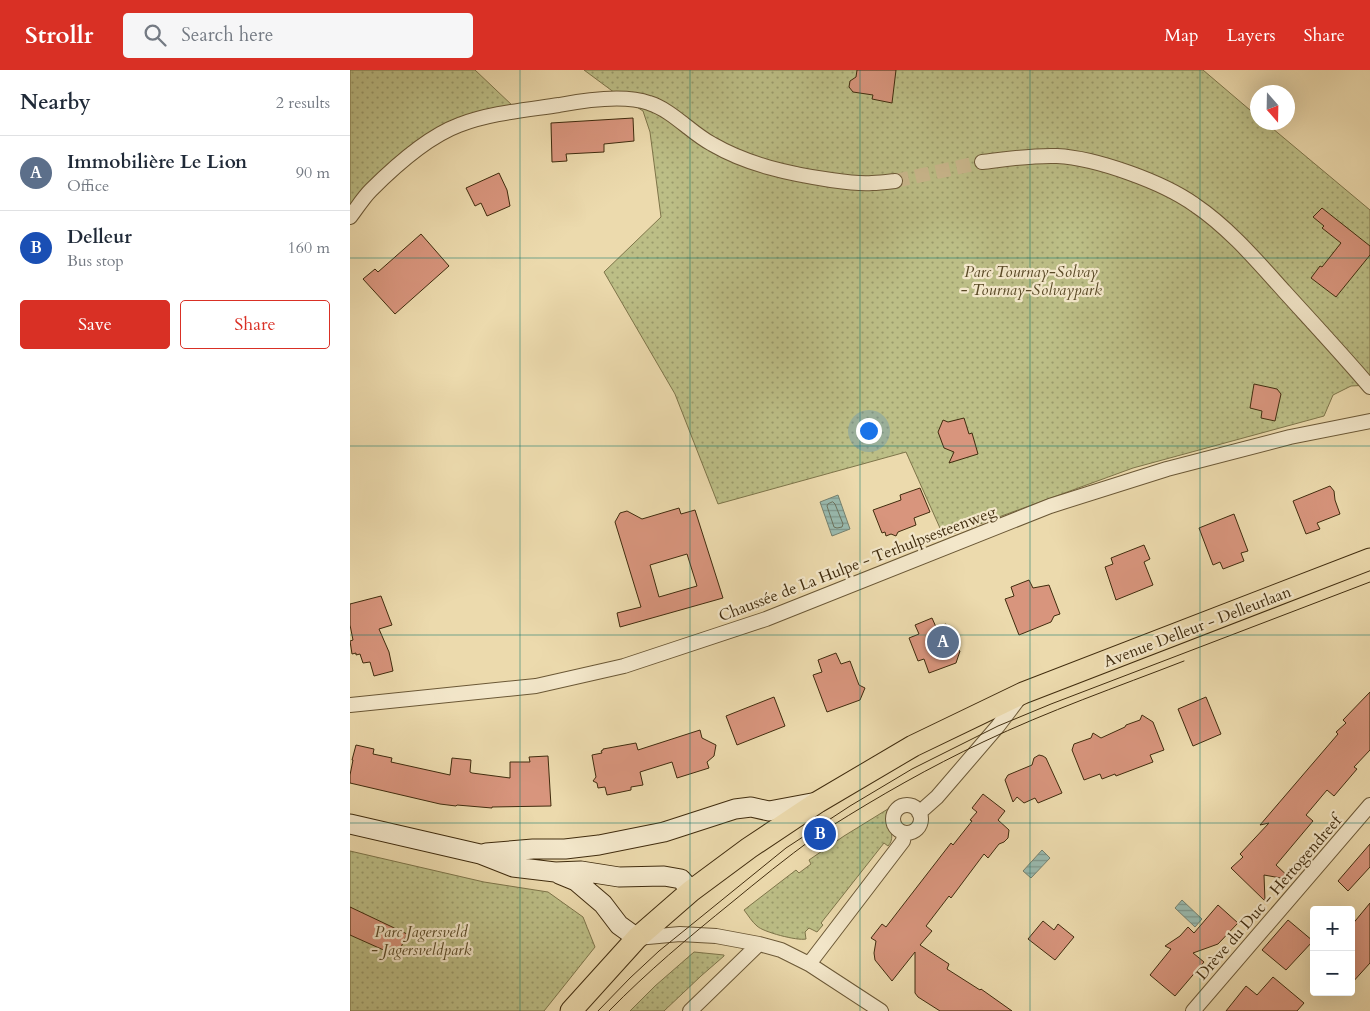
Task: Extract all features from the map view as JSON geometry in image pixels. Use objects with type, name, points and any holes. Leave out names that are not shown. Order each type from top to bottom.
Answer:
[{"type":"main road","name":"Avenue Delleur - Delleurlaan","points":[[571,1011],[637,938],[691,891],[749,848],[818,802],[921,742],[1023,694],[1370,559]]},
{"type":"main road","points":[[480,854],[599,845],[664,832],[735,809],[752,807],[769,811],[818,802]]},
{"type":"main road","points":[[350,824],[480,854],[513,867],[555,872],[580,871],[619,877],[664,876],[680,880],[691,891]]},
{"type":"main road","points":[[555,872],[576,881],[603,904],[619,925],[637,938]]},
{"type":"street","points":[[350,216],[370,190],[407,158],[433,138],[459,125],[499,114],[595,99],[648,102],[659,107],[710,143],[733,156],[760,165],[807,176],[851,182],[873,184],[895,181]]},
{"type":"street","points":[[982,162],[1018,157],[1057,156],[1081,159],[1131,174],[1181,195],[1197,206],[1249,253],[1370,387]]},
{"type":"street","name":"Chaussée de La Hulpe - Terhulpsesteenweg","points":[[350,705],[536,686],[624,666],[766,619],[1050,506],[1167,469],[1290,437],[1370,421]]},
{"type":"street","points":[[919,813],[937,797],[1023,694]]},
{"type":"street","name":"Drève du Duc - Hertogendreef","points":[[1193,1011],[1370,805]]},
{"type":"street","points":[[902,806],[912,806],[919,813],[921,818],[918,828],[910,833],[904,833],[896,828],[893,818],[894,813],[902,806]]},
{"type":"street","points":[[810,964],[903,841],[904,833]]},
{"type":"street","points":[[637,938],[693,934],[716,936],[781,950],[810,964],[876,1010]]},
{"type":"street","points":[[690,1011],[759,944]]},
{"type":"green space","points":[[350,70],[475,70],[514,107],[476,113],[350,206]]},
{"type":"green space","name":"Parc Tournay-Solvay - Tournay-Solvaypark","points":[[584,70],[1203,70],[1250,110],[1250,130],[1274,130],[1370,210],[1370,385],[1351,386],[1333,395],[1324,416],[1133,468],[944,537],[906,452],[718,504],[675,394],[604,272],[661,217],[650,132],[643,111]]},
{"type":"green space","points":[[896,804],[889,815],[892,836],[888,846],[884,843],[821,923],[823,925],[817,932],[809,928],[805,932],[806,939],[780,936],[757,926],[744,910],[796,870],[799,873],[811,864],[809,860]]},
{"type":"green space","name":"Parc Jagersveld - Jagersveldpark","points":[[350,851],[484,882],[548,892],[583,917],[595,947],[544,1011],[350,1011]]},
{"type":"green space","points":[[694,952],[724,956],[664,1011],[630,1011],[655,986]]},
{"type":"water","points":[[838,495],[850,529],[832,536],[820,502]]},
{"type":"water","points":[[1042,850],[1050,858],[1031,878],[1023,871]]},
{"type":"water","points":[[1182,900],[1202,919],[1195,927],[1175,908]]},
{"type":"building","points":[[857,70],[896,70],[892,103],[872,99],[873,95],[853,92],[849,87],[850,81],[856,77]]},
{"type":"building","points":[[633,118],[634,141],[604,144],[604,152],[566,154],[567,161],[552,162],[551,123]]},
{"type":"building","points":[[499,173],[507,190],[510,206],[487,216],[481,203],[475,206],[466,188]]},
{"type":"building","points":[[1322,208],[1370,246],[1370,255],[1336,297],[1311,278],[1341,243],[1322,228],[1324,226],[1313,217]]},
{"type":"building","points":[[421,234],[449,266],[395,314],[363,279],[375,269],[378,272]]},
{"type":"building","points":[[1254,384],[1277,389],[1281,394],[1275,421],[1261,418],[1262,411],[1250,408]]},
{"type":"building","points":[[964,418],[969,434],[972,433],[978,454],[949,463],[954,452],[944,448],[938,432],[943,420],[948,422]]},
{"type":"building","points":[[1330,486],[1334,491],[1340,514],[1317,523],[1320,529],[1306,534],[1293,501]]},
{"type":"building","points":[[920,488],[930,512],[914,518],[916,525],[898,532],[896,536],[891,534],[886,536],[885,532],[882,533],[873,510],[901,500],[900,495]]},
{"type":"building","points":[[679,508],[681,514],[695,510],[723,598],[620,627],[617,613],[641,607],[615,522],[620,513],[627,511],[642,519]],"holes":[[[687,554],[697,586],[659,597],[650,565]]]},
{"type":"building","points":[[1234,514],[1248,551],[1241,553],[1244,561],[1223,569],[1220,562],[1213,565],[1199,528]]},
{"type":"building","points":[[1144,545],[1150,559],[1144,562],[1153,585],[1116,600],[1105,567],[1113,564],[1111,558]]},
{"type":"building","points":[[1029,580],[1033,588],[1049,585],[1060,614],[1054,616],[1051,622],[1019,635],[1005,599],[1014,596],[1011,587]]},
{"type":"building","points":[[381,596],[392,625],[379,629],[389,652],[393,671],[374,676],[370,662],[363,663],[360,654],[352,654],[350,641],[353,640],[350,625],[350,604]]},
{"type":"building","points":[[932,618],[936,627],[946,624],[956,649],[960,651],[956,663],[929,673],[924,659],[918,661],[909,638],[919,634],[915,625]]},
{"type":"building","points":[[836,653],[841,664],[850,661],[859,685],[865,688],[860,700],[827,712],[813,675],[822,672],[818,660]]},
{"type":"building","points":[[1370,692],[1370,750],[1354,767],[1357,769],[1334,796],[1327,790],[1306,815],[1313,821],[1276,865],[1292,880],[1264,875],[1265,901],[1231,868],[1243,857],[1240,854],[1269,823],[1260,825],[1338,734],[1336,732],[1346,723],[1343,720]]},
{"type":"building","points":[[774,697],[785,726],[737,745],[726,716]]},
{"type":"building","points":[[1206,697],[1221,734],[1193,746],[1178,709]]},
{"type":"building","points":[[1142,715],[1153,722],[1164,750],[1150,755],[1153,762],[1116,776],[1115,774],[1102,779],[1100,774],[1084,780],[1072,750],[1074,744],[1091,738],[1093,733],[1101,738],[1140,720]]},
{"type":"building","points":[[700,730],[702,738],[716,745],[714,756],[707,762],[709,768],[677,778],[672,762],[640,772],[643,785],[631,787],[631,790],[607,795],[605,787],[598,788],[597,783],[593,781],[596,777],[592,755],[602,753],[603,749],[636,743],[638,750]]},
{"type":"building","points":[[356,745],[374,749],[373,754],[392,758],[391,762],[450,775],[452,758],[471,760],[470,772],[472,773],[510,778],[510,762],[530,762],[529,757],[548,756],[551,806],[492,808],[456,806],[350,783],[352,760]]},
{"type":"building","points":[[1039,755],[1046,758],[1062,793],[1038,803],[1035,798],[1024,803],[1017,797],[1013,802],[1005,780],[1008,775],[1032,765],[1034,758]]},
{"type":"building","points":[[983,794],[1005,811],[998,820],[1009,830],[1008,838],[999,844],[988,858],[984,854],[951,898],[949,896],[926,926],[932,931],[920,945],[949,964],[947,969],[981,989],[1012,1011],[940,1011],[915,993],[915,952],[892,981],[875,960],[876,941],[871,938],[882,924],[886,927],[951,843],[953,845],[972,821],[970,820],[977,812],[972,808]]},
{"type":"building","points":[[1370,844],[1370,867],[1348,891],[1338,881]]},
{"type":"building","points":[[1370,903],[1370,963],[1355,980],[1355,951],[1355,921]]},
{"type":"building","points":[[1218,905],[1238,923],[1218,944],[1193,953],[1204,962],[1175,996],[1150,975],[1171,949],[1165,946],[1180,936],[1188,927],[1194,933]]},
{"type":"building","points":[[350,907],[407,934],[397,956],[350,935]]},
{"type":"building","points":[[1288,920],[1310,938],[1310,944],[1286,970],[1262,950]]},
{"type":"building","points":[[1043,921],[1054,930],[1058,924],[1074,937],[1055,960],[1028,939]]},
{"type":"building","points":[[1273,977],[1304,1003],[1297,1011],[1226,1011],[1246,986],[1257,995]]},
{"type":"tunnel","points":[[895,181],[982,162]]},
{"type":"tram line","points":[[598,1011],[659,951],[786,848],[850,806],[912,769],[998,726],[1051,704],[1370,582]]},
{"type":"tram line","points":[[830,827],[905,782],[983,742],[1057,710],[1184,661]]},
{"type":"tram line","points":[[609,1011],[638,982],[684,942],[815,837]]},
{"type":"place","name":"Immobilière Le Lion","points":[[943,642]]},
{"type":"place","name":"Delleur","points":[[820,834]]}]
